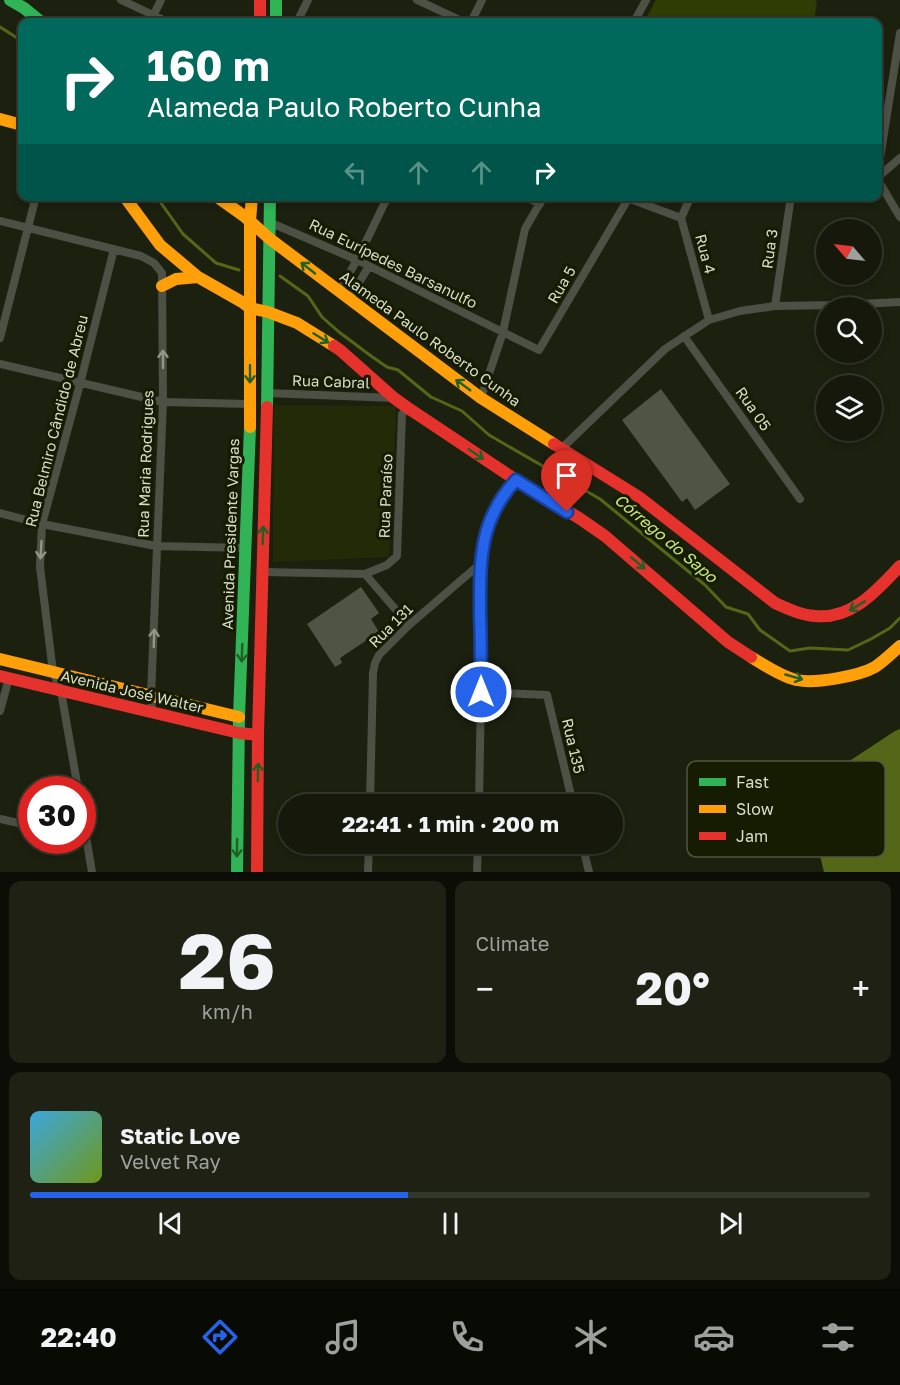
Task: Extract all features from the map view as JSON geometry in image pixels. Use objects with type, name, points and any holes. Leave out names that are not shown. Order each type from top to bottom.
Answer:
[{"type":"street","points":[[10,0],[36,18]]},
{"type":"street","points":[[121,0],[150,18]]},
{"type":"street","points":[[152,18],[161,0]]},
{"type":"street","points":[[260,0],[260,18]]},
{"type":"street","points":[[276,0],[276,18]]},
{"type":"street","points":[[299,18],[308,0]]},
{"type":"street","points":[[417,0],[455,18]]},
{"type":"street","points":[[473,18],[482,0]]},
{"type":"street","points":[[636,18],[646,0]]},
{"type":"street","points":[[882,145],[900,33]]},
{"type":"street","points":[[0,119],[18,123]]},
{"type":"street","points":[[882,174],[900,158]]},
{"type":"street","points":[[882,185],[900,217]]},
{"type":"street","points":[[0,338],[35,201]]},
{"type":"street","points":[[128,201],[160,245],[198,278],[250,308],[297,323],[339,350],[408,408],[605,536],[728,642],[763,665],[797,680],[824,680],[856,675],[874,667],[900,646]]},
{"type":"street","name":"Alameda Paulo Roberto Cunha","points":[[223,201],[481,398],[639,496],[775,603],[793,612],[830,617],[850,610],[865,601],[900,566]]},
{"type":"street","name":"Avenida Presidente Vargas","points":[[237,872],[239,717],[250,404],[252,201]]},
{"type":"street","points":[[257,872],[270,201]]},
{"type":"street","points":[[339,291],[386,201]]},
{"type":"street","points":[[481,398],[503,332],[525,229],[541,201]]},
{"type":"street","name":"Rua 5","points":[[503,332],[539,350],[624,201]]},
{"type":"street","points":[[634,201],[681,218]]},
{"type":"street","name":"Rua 4","points":[[689,201],[681,218],[709,320]]},
{"type":"street","name":"Rua 3","points":[[775,306],[790,201]]},
{"type":"street","points":[[0,221],[114,249]]},
{"type":"street","name":"Rua Eurípedes Barsanulfo","points":[[269,222],[357,260],[503,332]]},
{"type":"street","name":"Rua Maria Rodrigues","points":[[114,249],[141,256],[154,263],[162,273],[163,402],[156,546],[152,712]]},
{"type":"street","name":"Rua Belmiro Cândido de Abreu","points":[[76,776],[61,691],[53,672],[40,567],[42,524],[114,249]]},
{"type":"street","points":[[350,298],[369,266]]},
{"type":"street","points":[[162,286],[176,279],[198,278]]},
{"type":"street","points":[[562,448],[665,349],[709,320],[740,311],[775,306],[838,306],[900,302]]},
{"type":"street","name":"Rua 05","points":[[684,336],[800,499]]},
{"type":"street","points":[[0,364],[163,402],[250,404]]},
{"type":"street","name":"Rua Cabral","points":[[267,393],[394,398]]},
{"type":"street","name":"Rua Paraíso","points":[[262,572],[365,574],[387,565],[397,556],[402,414],[408,408]]},
{"type":"street","points":[[479,794],[480,564],[493,512],[507,489],[516,480]]},
{"type":"street","points":[[0,513],[42,524],[156,546],[246,548]]},
{"type":"street","name":"Rua 131","points":[[370,794],[375,663],[379,655],[409,625],[480,564]]},
{"type":"street","points":[[365,574],[409,625]]},
{"type":"street","name":"Avenida José Walter","points":[[0,659],[239,717]]},
{"type":"street","points":[[0,711],[4,677]]},
{"type":"street","name":"Avenida José Walter","points":[[4,677],[239,733],[258,735]]},
{"type":"street","name":"Rua 135","points":[[481,692],[547,695],[571,794]]},
{"type":"street","points":[[0,819],[18,823]]},
{"type":"street","points":[[88,854],[92,872]]},
{"type":"street","points":[[368,872],[369,854]]},
{"type":"street","points":[[477,872],[478,854]]},
{"type":"street","points":[[585,854],[589,872]]},
{"type":"shaded area","points":[[656,0],[817,1],[815,18],[646,18]]},
{"type":"shaded area","points":[[274,405],[396,406],[389,557],[273,562]]},
{"type":"shaded area","points":[[900,729],[900,872],[824,872],[820,857],[885,857],[885,761],[849,761]]},
{"type":"building","points":[[661,389],[730,484],[695,510],[687,498],[682,502],[622,420]]},
{"type":"building","points":[[361,587],[379,613],[371,619],[379,632],[340,658],[342,663],[335,667],[307,624]]},
{"type":"waterway","name":"Córrego do Sapo","points":[[0,27],[18,38]]},
{"type":"waterway","name":"Córrego do Sapo","points":[[160,201],[183,234],[216,263],[239,270]]},
{"type":"waterway","name":"Córrego do Sapo","points":[[280,276],[308,296],[322,317],[371,356],[387,367],[398,370],[431,397],[462,411],[489,435],[600,499],[705,585],[726,607],[748,614],[760,630],[790,651],[810,648],[848,650],[890,628],[900,618]]},
{"type":"traffic: fast","points":[[10,0],[36,18]]},
{"type":"traffic: fast","points":[[276,0],[276,18]]},
{"type":"traffic: fast","points":[[267,407],[270,201]]},
{"type":"traffic: fast","points":[[237,872],[239,717],[250,427]]},
{"type":"traffic: slow","points":[[0,119],[18,124]]},
{"type":"traffic: slow","points":[[128,201],[160,245],[198,277],[250,308],[297,323],[334,346]]},
{"type":"traffic: slow","points":[[223,201],[481,398],[554,444]]},
{"type":"traffic: slow","points":[[250,427],[252,201]]},
{"type":"traffic: slow","points":[[162,286],[176,279],[198,277]]},
{"type":"traffic: slow","points":[[751,657],[792,679],[815,681],[868,670],[878,665],[900,646]]},
{"type":"traffic: slow","points":[[0,659],[239,717]]},
{"type":"traffic: jam","points":[[260,0],[260,18]]},
{"type":"traffic: jam","points":[[334,346],[408,408],[605,536],[728,642],[751,657]]},
{"type":"traffic: jam","points":[[257,872],[258,735],[267,407]]},
{"type":"traffic: jam","points":[[554,444],[639,497],[775,603],[795,611],[815,616],[841,613],[863,602],[900,566]]},
{"type":"traffic: jam","points":[[0,676],[239,733],[258,735]]},
{"type":"route","points":[[481,692],[480,564],[493,512],[507,489],[516,480],[567,512]]}]
